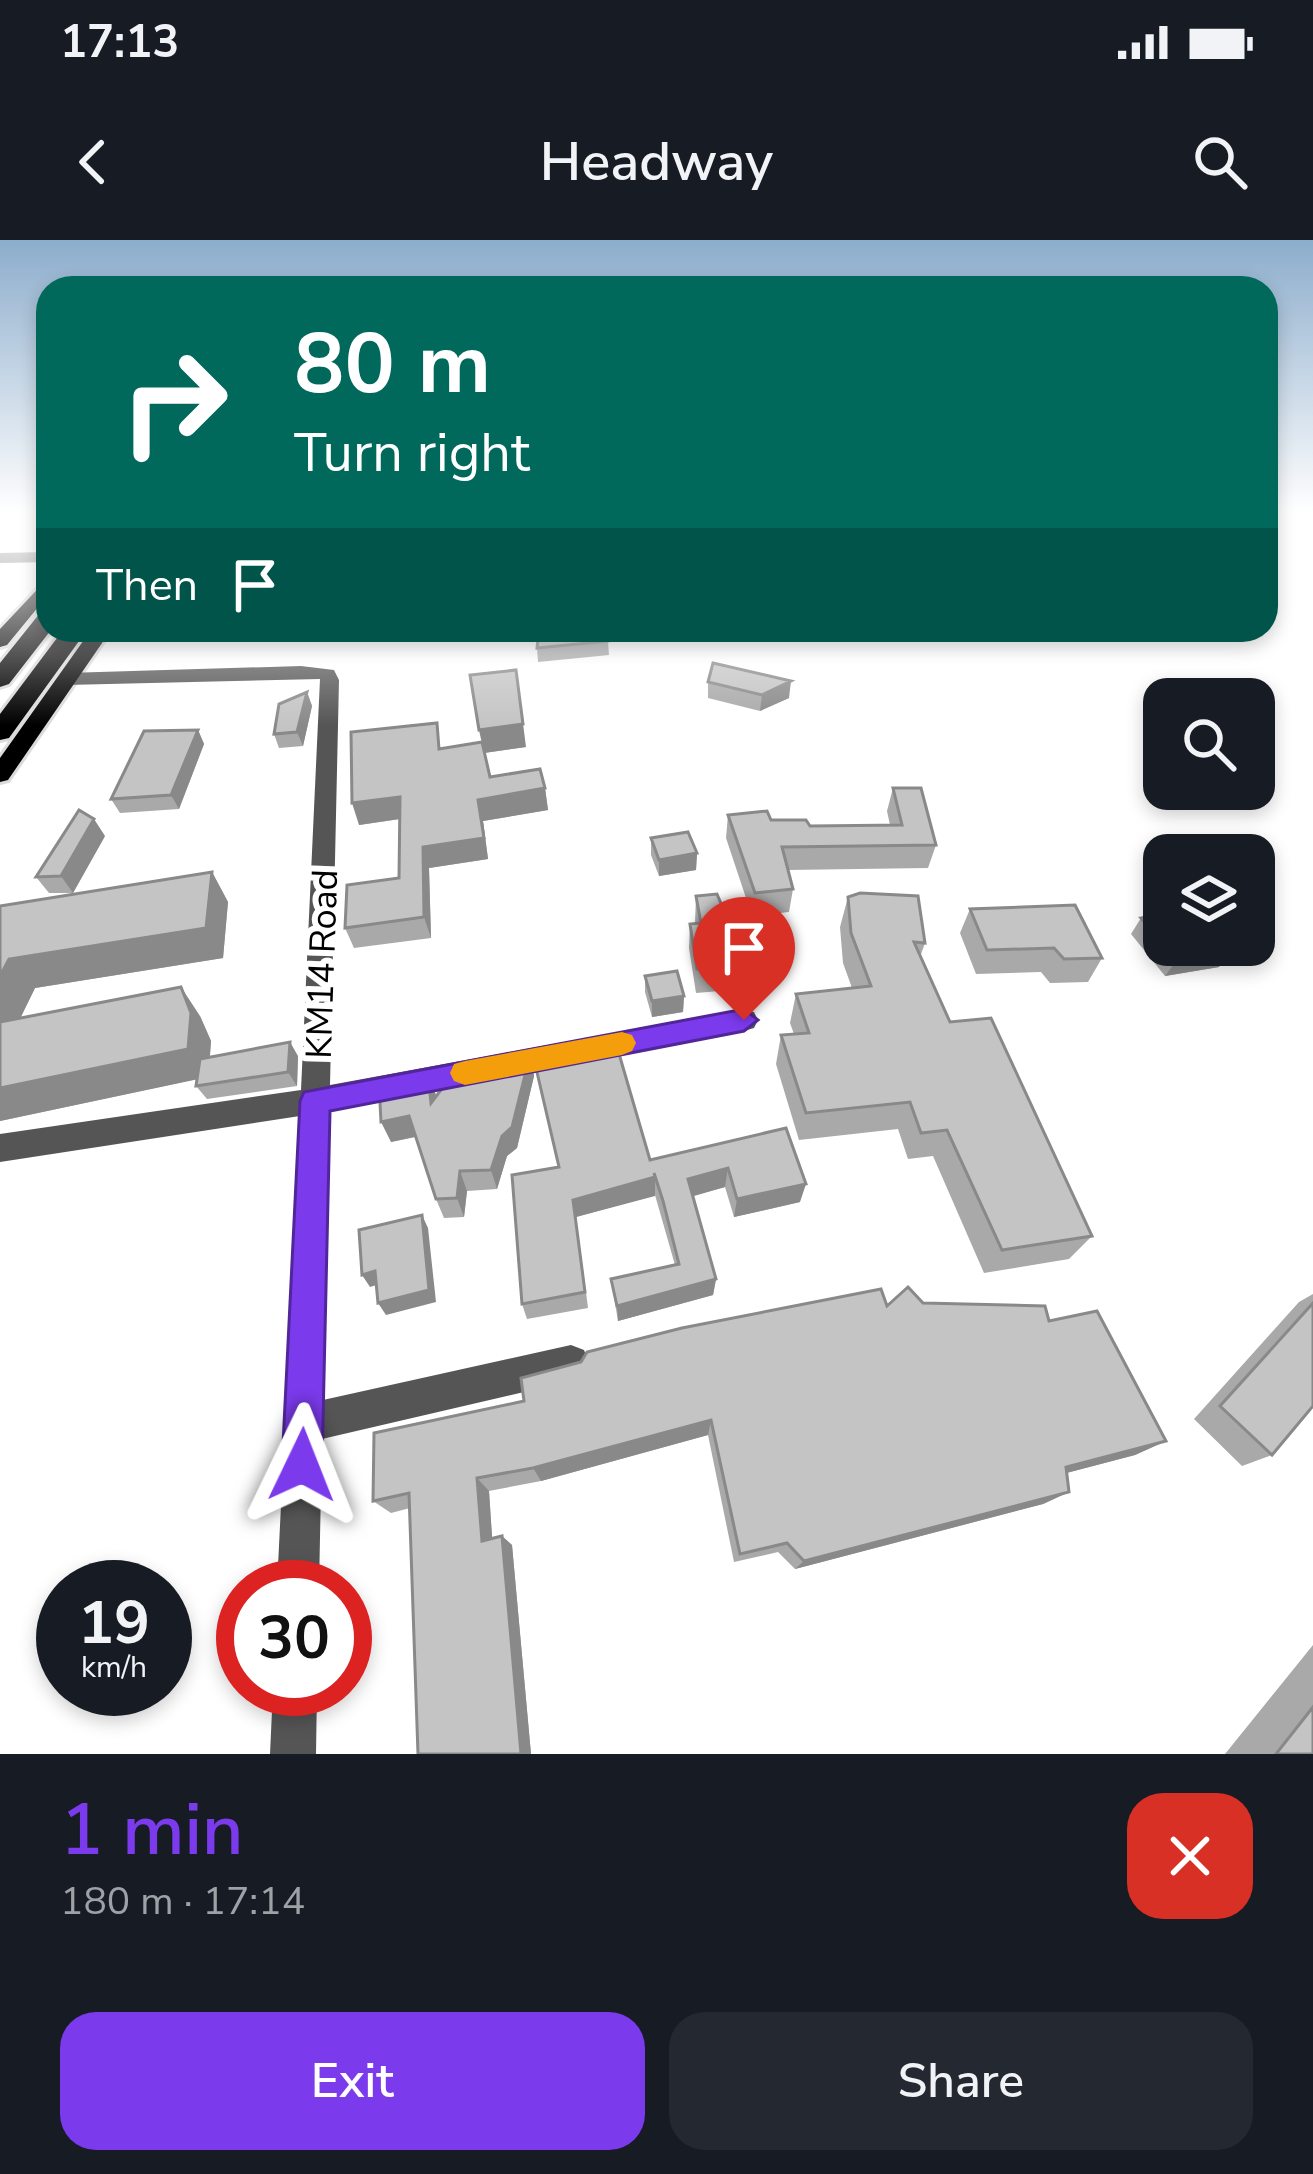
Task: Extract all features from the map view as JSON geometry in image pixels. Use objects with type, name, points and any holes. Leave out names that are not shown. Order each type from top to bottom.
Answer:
[{"type":"highway","points":[[0,679],[36,633]]},
{"type":"highway","points":[[0,733],[82,642]]},
{"type":"main road","points":[[0,641],[36,598]]},
{"type":"main road","points":[[0,775],[86,642]]},
{"type":"street","name":"KM14 Road","points":[[66,679],[326,674],[332,697],[299,1560]]},
{"type":"street","points":[[0,1148],[315,1101],[744,1020]]},
{"type":"street","points":[[303,1424],[571,1363]]},
{"type":"street","points":[[293,1754],[294,1716]]},
{"type":"building","points":[[538,642],[598,642],[537,648]]},
{"type":"building","points":[[713,663],[791,681],[762,695],[708,682]]},
{"type":"building","points":[[516,670],[523,724],[479,730],[470,675]]},
{"type":"building","points":[[307,692],[297,732],[274,734],[279,704]]},
{"type":"building","points":[[437,723],[439,749],[482,742],[490,777],[540,769],[545,788],[478,800],[484,838],[423,847],[424,917],[345,928],[347,885],[399,878],[400,797],[352,803],[351,732]]},
{"type":"building","points":[[198,730],[171,795],[111,799],[144,731]]},
{"type":"building","points":[[893,788],[921,788],[936,845],[782,847],[793,889],[755,893],[728,815],[767,811],[771,820],[806,820],[810,826],[902,825]]},
{"type":"building","points":[[79,810],[94,819],[61,876],[36,877]]},
{"type":"building","points":[[688,832],[697,853],[659,860],[651,838]]},
{"type":"building","points":[[212,872],[206,928],[9,959],[0,976],[0,906]]},
{"type":"building","points":[[860,893],[918,896],[925,943],[914,942],[950,1022],[991,1018],[1092,1236],[1002,1250],[947,1130],[921,1133],[910,1102],[806,1113],[781,1035],[809,1033],[796,994],[871,986],[851,933],[848,897]]},
{"type":"building","points":[[717,894],[747,965],[697,969],[690,924],[701,923],[696,896]]},
{"type":"building","points":[[1075,905],[1102,958],[1064,959],[1054,948],[987,950],[970,909]]},
{"type":"building","points":[[677,971],[684,996],[652,1001],[645,976]]},
{"type":"building","points":[[181,987],[191,1013],[188,1049],[0,1088],[0,1022]]},
{"type":"building","points":[[615,1040],[650,1160],[786,1128],[806,1184],[737,1199],[728,1168],[688,1179],[716,1279],[617,1306],[611,1279],[679,1264],[654,1173],[655,1177],[573,1200],[585,1292],[522,1304],[512,1175],[559,1167],[533,1055]]},
{"type":"building","points":[[290,1042],[288,1072],[196,1086],[200,1059]]},
{"type":"building","points":[[530,1055],[512,1127],[502,1136],[491,1170],[460,1171],[457,1198],[436,1199],[409,1116],[381,1122],[379,1083],[428,1074],[431,1103],[457,1069]]},
{"type":"building","points":[[422,1215],[429,1290],[378,1303],[375,1271],[362,1275],[359,1230]]},
{"type":"building","points":[[908,1287],[923,1303],[1045,1306],[1049,1321],[1097,1311],[1166,1441],[1066,1467],[1069,1492],[804,1561],[787,1543],[740,1554],[711,1420],[533,1468],[477,1478],[482,1541],[502,1536],[521,1754],[418,1754],[409,1493],[373,1501],[374,1433],[524,1401],[521,1378],[581,1362],[587,1352],[881,1289],[887,1306]]},
{"type":"building","points":[[1313,1303],[1313,1406],[1272,1455],[1220,1406]]},
{"type":"building","points":[[1313,1707],[1313,1754],[1276,1754]]},
{"type":"slow traffic","points":[[465,1073],[622,1043]]},
{"type":"route","points":[[302,1465],[315,1101],[744,1020]]}]
